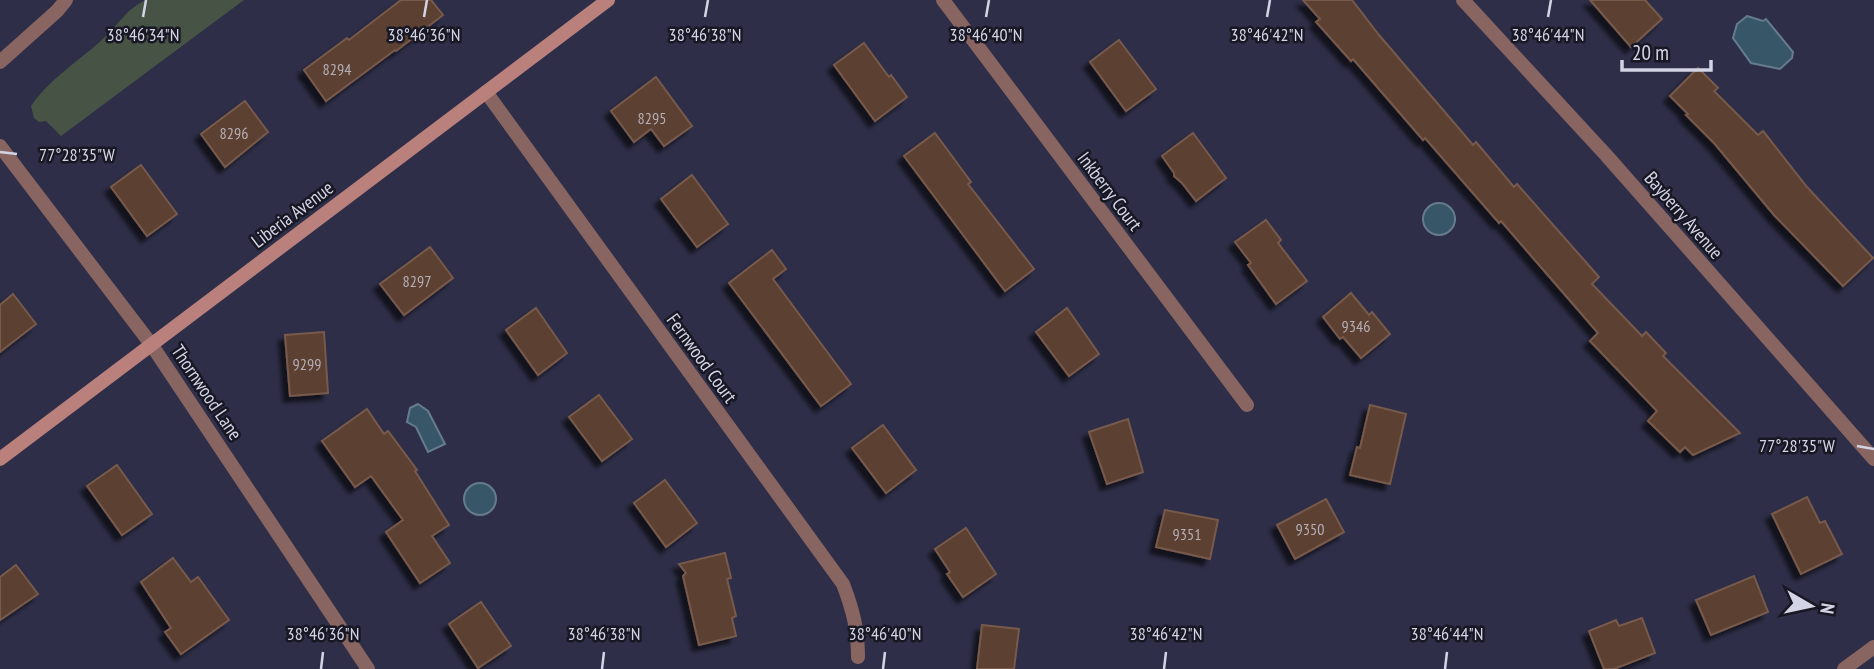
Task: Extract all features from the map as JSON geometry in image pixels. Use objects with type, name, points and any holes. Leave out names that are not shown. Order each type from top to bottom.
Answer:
[{"type":"main road","name":"Liberia Avenue","points":[[0,459],[608,0]]},
{"type":"street","points":[[0,62],[66,0]]},
{"type":"street","name":"Inkberry Court","points":[[943,0],[1247,405]]},
{"type":"street","name":"Bayberry Avenue","points":[[1462,0],[1606,155],[1874,459]]},
{"type":"street","name":"Fernwood Court","points":[[486,92],[843,584],[854,611],[858,657]]},
{"type":"street","name":"Thornwood Lane","points":[[0,146],[151,344],[368,669]]},
{"type":"street","points":[[1844,669],[1874,647]]},
{"type":"green space","points":[[146,0],[244,0],[61,136],[46,121],[39,122],[34,118],[31,106],[48,86],[106,36],[129,12]]},
{"type":"water","points":[[1747,16],[1763,21],[1766,19],[1793,52],[1792,58],[1780,69],[1751,63],[1733,38],[1737,24]]},
{"type":"water","points":[[1439,203],[1451,207],[1455,219],[1451,231],[1439,235],[1427,231],[1423,219],[1427,207]]},
{"type":"water","points":[[418,404],[428,411],[445,444],[428,452],[416,427],[407,422],[410,408]]},
{"type":"water","points":[[480,483],[491,488],[496,499],[491,510],[480,515],[469,510],[464,499],[469,488]]},
{"type":"building","points":[[401,0],[431,0],[443,15],[326,101],[304,70]]},
{"type":"building","points":[[1303,0],[1352,0],[1473,145],[1476,142],[1514,187],[1517,184],[1599,277],[1592,284],[1642,336],[1646,332],[1666,353],[1663,356],[1740,433],[1693,455],[1685,447],[1680,452],[1648,421],[1657,411],[1590,341],[1598,333],[1501,221],[1499,223],[1425,138],[1423,140],[1353,59],[1351,61],[1316,22],[1320,19]]},
{"type":"building","points":[[1590,0],[1645,0],[1662,19],[1631,47]]},
{"type":"building","points":[[1119,40],[1156,89],[1126,111],[1090,62]]},
{"type":"building","points":[[864,43],[907,97],[875,121],[834,65]]},
{"type":"building","points":[[1698,68],[1718,88],[1714,91],[1758,135],[1763,131],[1807,187],[1873,258],[1843,286],[1774,215],[1714,143],[1670,96]]},
{"type":"building","points":[[656,77],[692,126],[664,146],[651,129],[634,142],[611,111]]},
{"type":"building","points":[[245,101],[268,132],[225,167],[201,134]]},
{"type":"building","points":[[935,133],[971,182],[968,184],[1034,269],[1005,291],[904,156]]},
{"type":"building","points":[[1193,133],[1226,178],[1196,201],[1174,176],[1162,156]]},
{"type":"building","points":[[141,165],[177,214],[147,236],[111,187]]},
{"type":"building","points":[[692,175],[728,224],[697,247],[661,199]]},
{"type":"building","points":[[1266,220],[1281,240],[1278,243],[1307,281],[1276,304],[1235,242]]},
{"type":"building","points":[[430,247],[453,278],[404,315],[380,284]]},
{"type":"building","points":[[772,250],[786,269],[773,279],[851,384],[821,406],[729,283]]},
{"type":"building","points":[[1351,293],[1369,315],[1372,312],[1390,334],[1361,358],[1343,337],[1340,339],[1323,317]]},
{"type":"building","points":[[13,294],[36,324],[0,352],[0,305]]},
{"type":"building","points":[[536,308],[567,353],[538,375],[506,330]]},
{"type":"building","points":[[1067,308],[1099,354],[1069,376],[1036,332]]},
{"type":"building","points":[[324,332],[328,393],[290,396],[285,335]]},
{"type":"building","points":[[599,395],[632,439],[602,461],[569,417]]},
{"type":"building","points":[[1370,405],[1406,414],[1390,484],[1350,475],[1357,447],[1360,448]]},
{"type":"building","points":[[367,409],[384,434],[388,431],[417,470],[415,471],[449,525],[432,536],[450,563],[420,583],[386,532],[403,520],[371,476],[355,487],[322,441]]},
{"type":"building","points":[[1128,419],[1143,472],[1107,484],[1089,432]]},
{"type":"building","points":[[883,425],[916,470],[886,493],[852,448]]},
{"type":"building","points":[[117,465],[152,514],[122,535],[87,486]]},
{"type":"building","points":[[665,480],[697,523],[666,547],[634,503]]},
{"type":"building","points":[[1807,497],[1820,523],[1825,521],[1842,554],[1801,574],[1772,514]]},
{"type":"building","points":[[1326,499],[1344,532],[1295,559],[1277,525]]},
{"type":"building","points":[[1165,510],[1218,520],[1210,559],[1156,547]]},
{"type":"building","points":[[966,528],[996,574],[963,597],[947,574],[950,572],[935,549]]},
{"type":"building","points":[[725,553],[731,578],[727,579],[736,616],[732,618],[736,636],[699,645],[683,576],[686,573],[679,564]]},
{"type":"building","points":[[173,558],[191,582],[198,577],[229,620],[181,654],[165,632],[171,628],[141,582]]},
{"type":"building","points":[[16,565],[38,594],[0,620],[0,577]]},
{"type":"building","points":[[1754,576],[1768,612],[1711,635],[1696,600]]},
{"type":"building","points":[[481,602],[511,646],[478,668],[449,624]]},
{"type":"building","points":[[1642,618],[1655,653],[1614,669],[1604,669],[1589,631],[1616,620],[1619,626]]},
{"type":"building","points":[[982,625],[1019,629],[1014,669],[977,669]]}]
